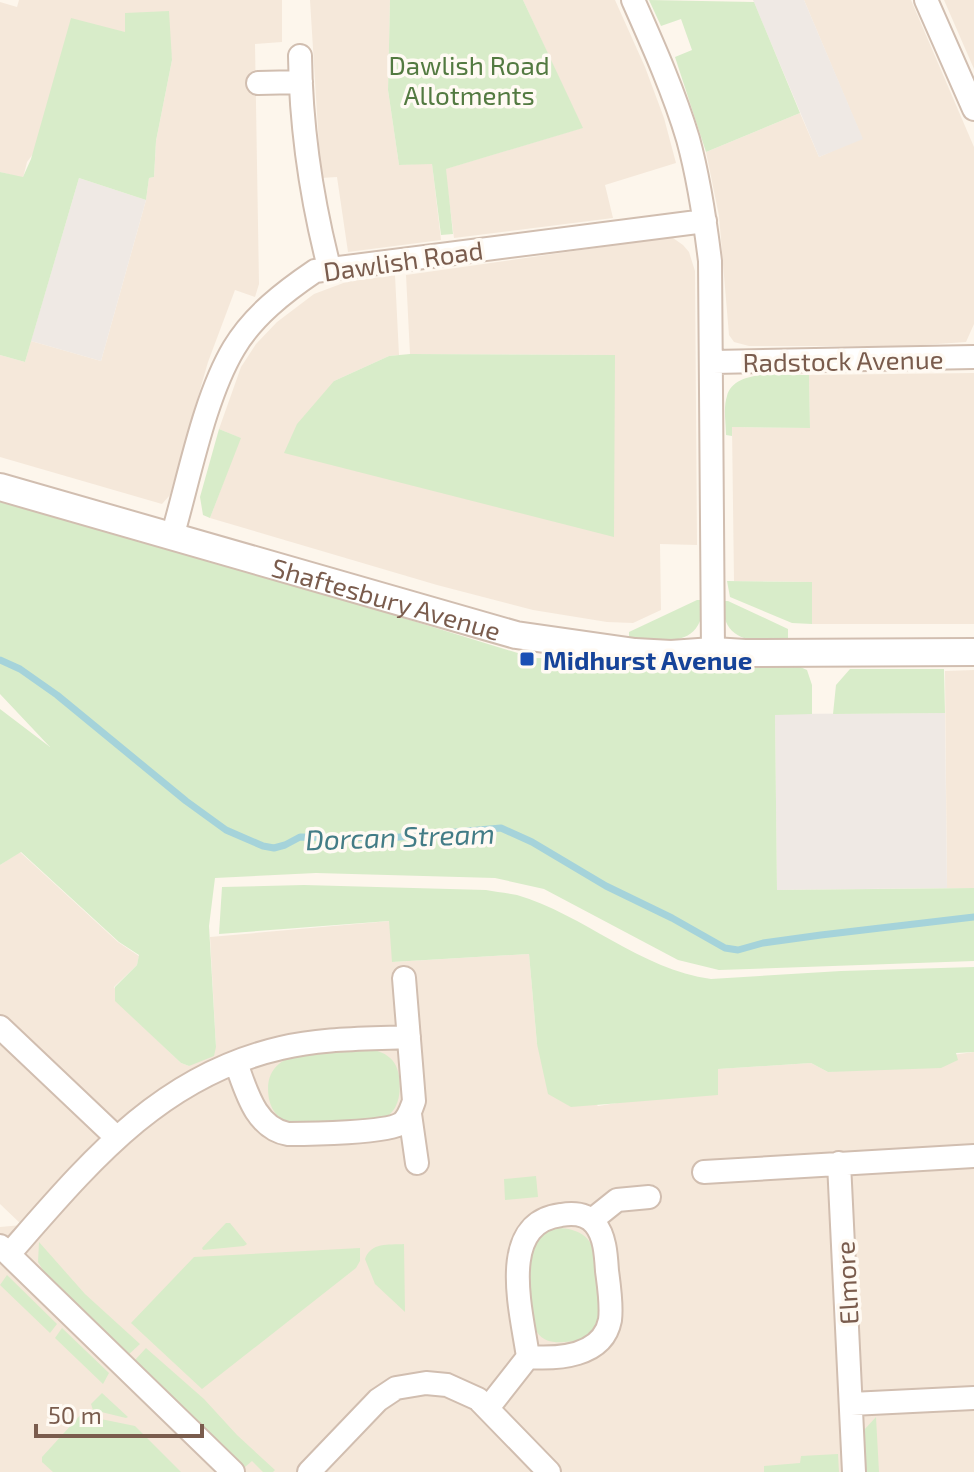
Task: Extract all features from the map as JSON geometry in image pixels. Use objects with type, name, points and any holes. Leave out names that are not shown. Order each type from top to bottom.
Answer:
[{"type":"street","points":[[633,0],[687,137],[710,261],[713,651]]},
{"type":"street","points":[[926,0],[974,109]]},
{"type":"street","points":[[300,56],[310,184],[329,267]]},
{"type":"street","points":[[258,83],[301,82]]},
{"type":"street","name":"Dawlish Road","points":[[172,537],[214,391],[235,346],[277,299],[315,271],[705,221]]},
{"type":"street","name":"Radstock Avenue","points":[[713,362],[974,357]]},
{"type":"street","name":"Shaftesbury Avenue","points":[[0,487],[516,635],[671,654],[713,651],[974,652]]},
{"type":"street","points":[[236,1063],[260,1118],[278,1132],[308,1134],[392,1127],[402,1123],[410,1114],[414,1101],[404,978]]},
{"type":"street","points":[[0,1027],[116,1137]]},
{"type":"street","points":[[233,1472],[4,1250],[116,1137],[173,1093],[236,1063],[283,1047],[409,1037]]},
{"type":"street","points":[[410,1114],[417,1163]]},
{"type":"street","points":[[704,1172],[974,1156]]},
{"type":"street","name":"Elmore","points":[[839,1163],[854,1472]]},
{"type":"street","points":[[592,1220],[617,1200],[649,1197]]},
{"type":"street","points":[[488,1408],[528,1357],[518,1267],[523,1238],[534,1224],[554,1215],[578,1214],[592,1220],[602,1237],[610,1306],[607,1329],[603,1337],[587,1350],[555,1357],[528,1357]]},
{"type":"street","points":[[309,1472],[369,1409],[396,1388],[426,1383],[447,1385],[468,1392],[488,1408],[508,1433],[549,1472]]},
{"type":"street","points":[[851,1404],[974,1398]]},
{"type":"shaded area","points":[[19,0],[282,0],[282,42],[255,44],[259,284],[255,297],[235,290],[208,362],[170,495],[162,504],[0,457],[0,355],[25,362],[31,341],[101,361],[146,200],[149,178],[154,177],[156,141],[172,60],[170,49],[125,32],[27,162],[23,178],[0,172],[0,2],[17,7]]},
{"type":"shaded area","points":[[310,0],[390,0],[388,90],[399,165],[432,163],[441,240],[348,252],[337,177],[321,178]]},
{"type":"shaded area","points":[[523,0],[615,0],[645,67],[664,118],[676,163],[605,185],[613,218],[454,238],[445,169],[582,128]]},
{"type":"shaded area","points":[[753,0],[804,0],[863,139],[819,157]]},
{"type":"shaded area","points":[[804,0],[911,0],[974,147],[974,324],[966,342],[908,346],[749,346],[734,342],[729,335],[719,216],[706,152],[800,113],[819,157],[862,138]]},
{"type":"shaded area","points":[[944,0],[974,0],[974,69]]},
{"type":"shaded area","points":[[79,178],[146,200],[101,361],[31,341]]},
{"type":"shaded area","points":[[673,238],[683,245],[689,252],[695,271],[697,545],[660,544],[661,610],[633,623],[533,610],[210,518],[240,438],[219,429],[241,367],[256,344],[277,322],[314,294],[346,282],[395,275],[399,355],[389,356],[334,381],[615,355],[410,354],[406,275]]},
{"type":"shaded area","points":[[974,373],[974,624],[812,624],[812,582],[734,581],[732,427],[810,428],[809,375]]},
{"type":"shaded area","points":[[974,670],[974,888],[947,888],[945,671]]},
{"type":"shaded area","points":[[945,713],[947,888],[777,890],[775,714]]},
{"type":"shaded area","points":[[20,852],[118,942],[139,956],[137,965],[114,987],[134,1018],[181,1063],[189,1066],[216,1047],[210,937],[390,921],[393,962],[529,954],[537,1044],[598,1106],[642,1099],[718,1094],[717,1069],[811,1063],[828,1072],[974,1052],[974,1472],[0,1472],[0,1227],[22,1225],[0,1204],[0,865]]},
{"type":"green space","name":"Dawlish Road Allotments","points":[[390,0],[523,0],[583,128],[446,169],[453,234],[441,235],[432,164],[399,165],[388,90]]},
{"type":"green space","points":[[649,0],[754,2],[800,113],[706,152],[675,57],[692,50],[681,19],[661,26]]},
{"type":"green space","points":[[169,11],[172,60],[156,141],[154,177],[149,178],[146,200],[79,178],[25,362],[0,355],[0,172],[23,177],[31,159],[71,18],[125,32],[125,13]]},
{"type":"green space","points":[[615,355],[614,537],[284,453],[297,424],[334,381],[389,356]]},
{"type":"green space","points":[[762,375],[809,375],[810,428],[732,427],[732,436],[726,435],[727,396],[740,381]]},
{"type":"green space","points":[[219,429],[241,438],[210,518],[203,515],[200,497]]},
{"type":"green space","points":[[0,494],[534,658],[754,662],[798,666],[807,670],[812,685],[812,714],[775,715],[777,890],[974,888],[974,961],[719,970],[678,960],[544,889],[495,878],[316,873],[215,878],[209,926],[216,1047],[214,1056],[189,1066],[181,1063],[115,1001],[115,987],[137,965],[139,955],[119,942],[21,852],[0,865],[0,709],[50,747],[0,694]]},
{"type":"green space","points":[[727,581],[812,582],[812,624],[792,623],[730,597]]},
{"type":"green space","points":[[703,600],[702,616],[690,634],[680,639],[656,641],[629,639],[629,632]]},
{"type":"green space","points":[[722,601],[788,629],[788,642],[743,638],[728,626]]},
{"type":"green space","points":[[850,669],[944,669],[945,713],[833,714],[836,685]]},
{"type":"green space","points":[[304,885],[486,890],[517,895],[565,915],[660,965],[711,979],[974,967],[974,1052],[956,1053],[958,1060],[941,1068],[828,1072],[811,1063],[718,1069],[718,1095],[571,1107],[548,1094],[537,1044],[529,954],[392,962],[389,921],[219,934],[222,887]]},
{"type":"green space","points":[[369,1049],[389,1057],[398,1070],[398,1100],[388,1116],[364,1122],[293,1125],[281,1119],[270,1104],[269,1081],[275,1068],[286,1059],[318,1051]]},
{"type":"green space","points":[[536,1176],[538,1197],[505,1200],[504,1179]]},
{"type":"green space","points":[[226,1223],[230,1223],[247,1244],[203,1250],[202,1248]]},
{"type":"green space","points":[[555,1228],[574,1231],[589,1241],[595,1253],[601,1296],[598,1322],[592,1332],[581,1339],[565,1342],[550,1341],[537,1332],[529,1290],[531,1247],[541,1235]]},
{"type":"green space","points":[[39,1242],[85,1294],[140,1344],[127,1356],[50,1282],[38,1262]]},
{"type":"green space","points":[[404,1244],[405,1312],[375,1284],[365,1259],[376,1247]]},
{"type":"green space","points":[[360,1248],[360,1261],[356,1268],[202,1389],[131,1323],[194,1257]]},
{"type":"green space","points":[[7,1275],[57,1324],[50,1333],[0,1285]]},
{"type":"green space","points":[[62,1328],[109,1373],[103,1384],[55,1338]]},
{"type":"green space","points":[[146,1348],[204,1399],[275,1470],[263,1472],[252,1461],[245,1467],[135,1360]]},
{"type":"green space","points":[[102,1393],[128,1417],[93,1410],[91,1404]]},
{"type":"green space","points":[[84,1411],[91,1417],[135,1426],[181,1472],[53,1472],[42,1462],[42,1457]]},
{"type":"green space","points":[[876,1417],[879,1472],[864,1472],[864,1430]]},
{"type":"green space","points":[[838,1454],[839,1472],[764,1472],[764,1466],[800,1463],[801,1456]]},
{"type":"waterway","name":"Dorcan Stream","points":[[0,660],[20,669],[57,695],[226,830],[263,846],[274,848],[300,837],[389,838],[501,828],[725,948],[738,950],[763,943],[974,917]]},
{"type":"place","name":"Midhurst Avenue","points":[[527,659]]}]
